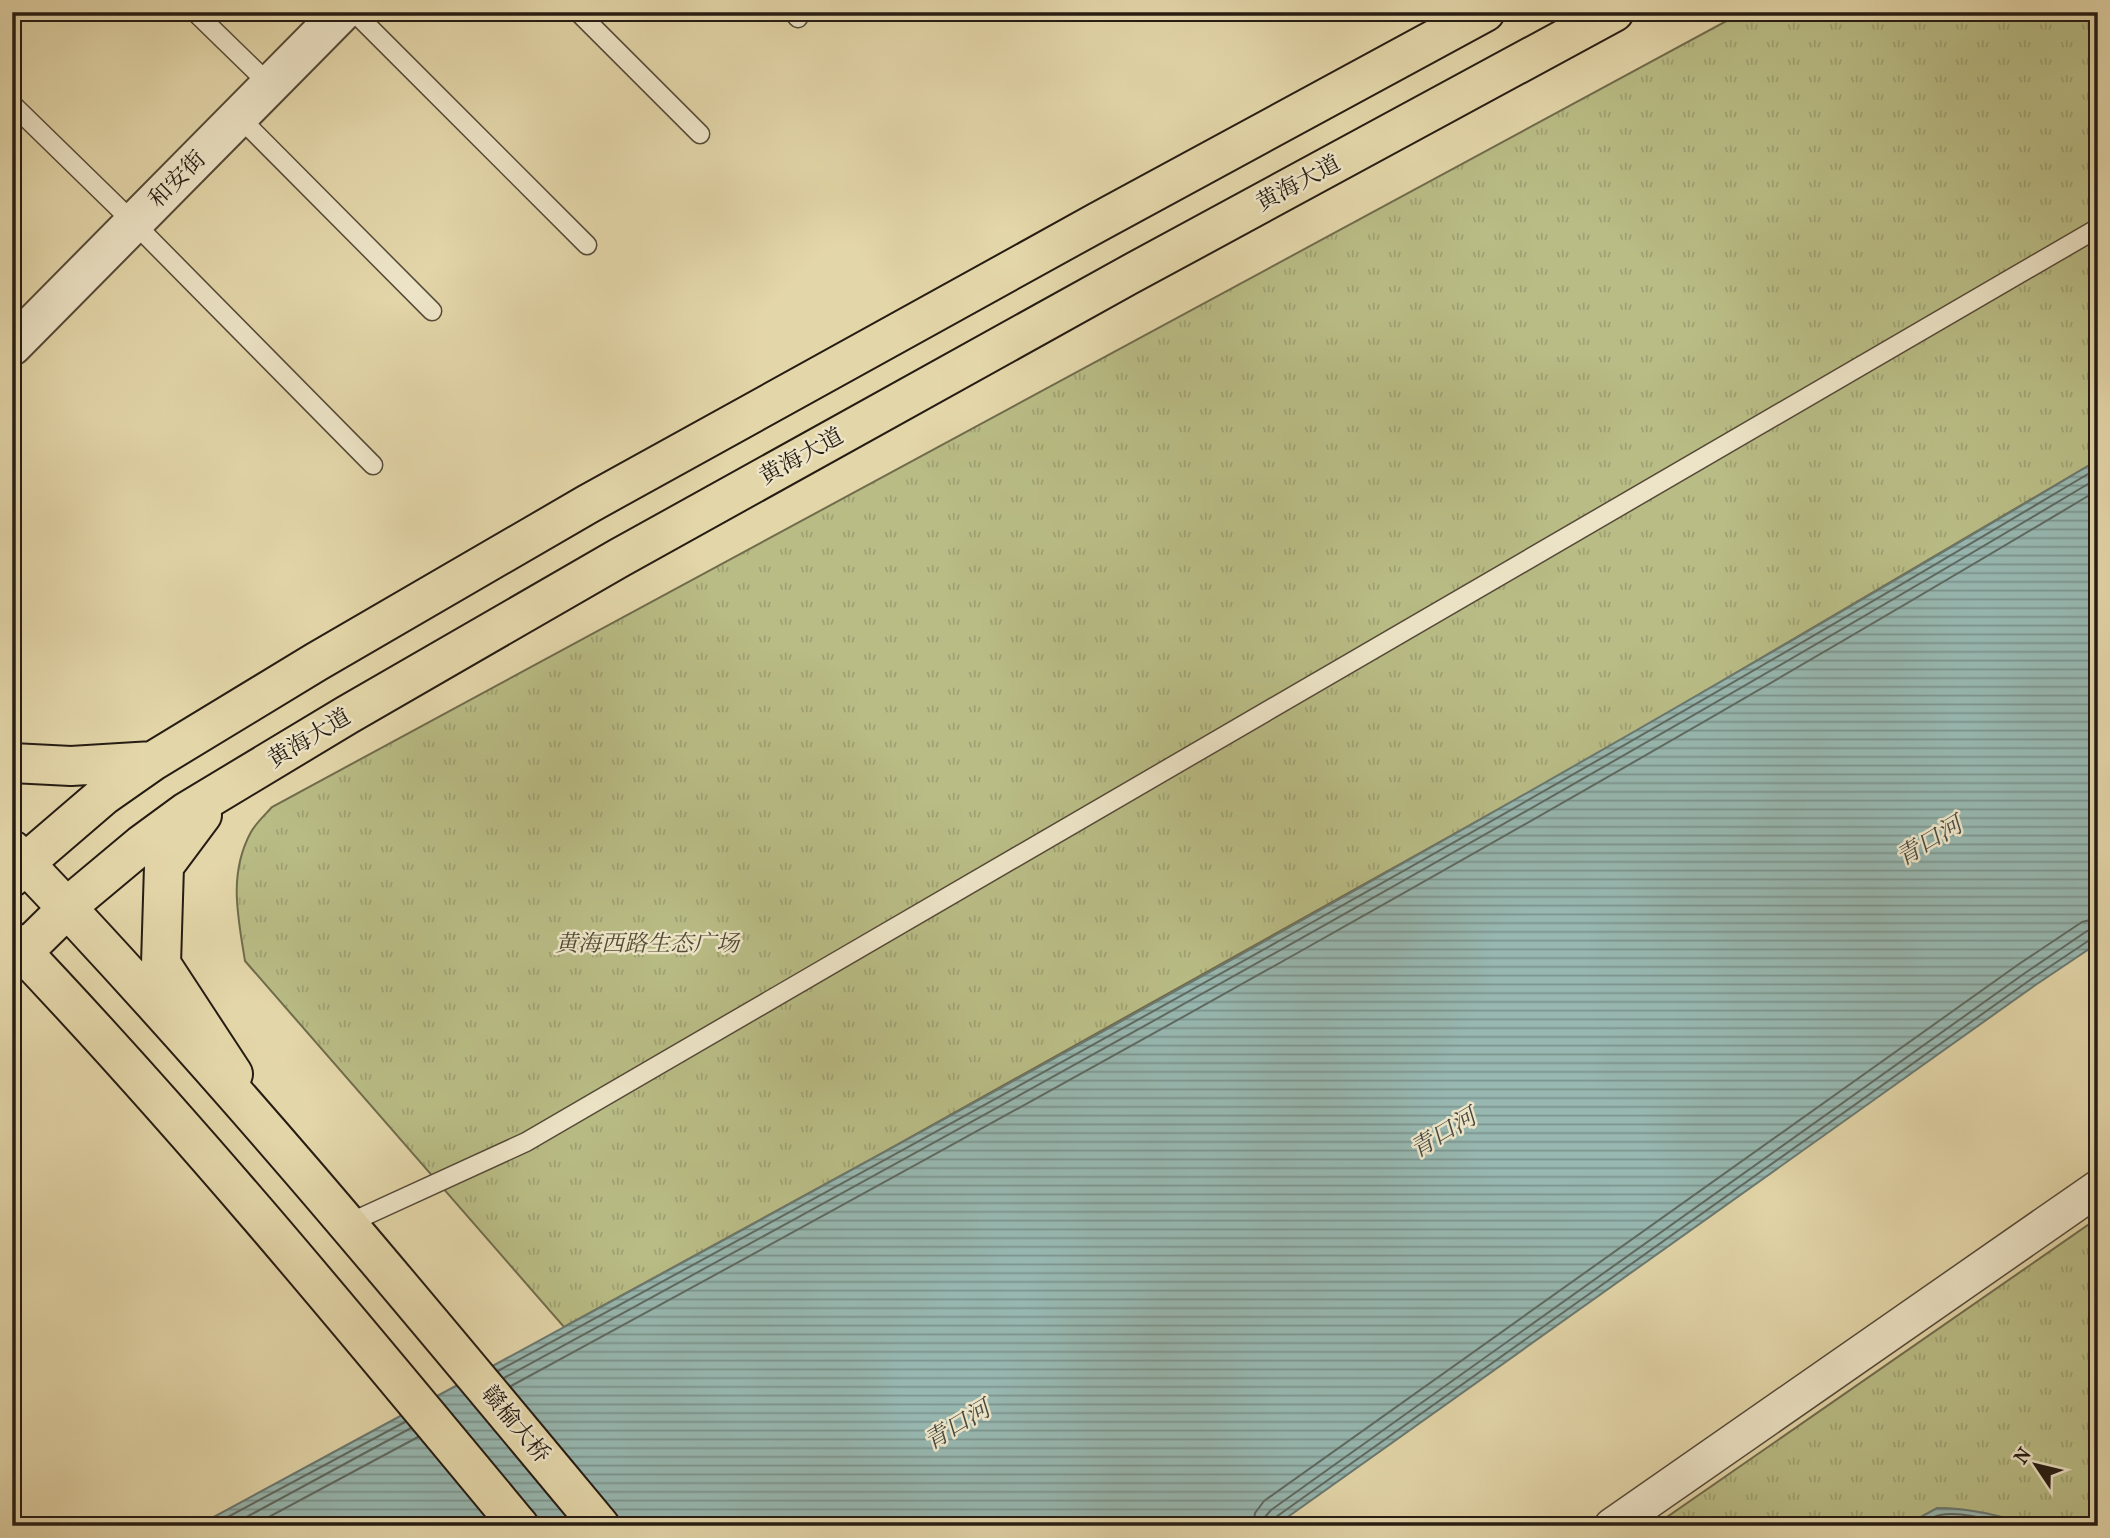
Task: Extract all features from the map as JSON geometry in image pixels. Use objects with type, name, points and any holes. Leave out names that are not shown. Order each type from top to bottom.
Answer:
[{"type":"main road","points":[[276,1140],[68,908],[17,864],[103,796],[153,761],[316,662],[588,504],[1485,12]]},
{"type":"main road","name":"黄海大道","points":[[18,947],[141,845],[186,812],[347,715],[619,558],[1127,276],[1614,12]]},
{"type":"main road","points":[[12,763],[71,766],[153,761]]},
{"type":"main road","points":[[219,792],[164,866],[161,964],[276,1140]]},
{"type":"main road","points":[[18,947],[220,1171],[519,1526]]},
{"type":"main road","name":"赣榆大桥","points":[[276,1140],[600,1526]]},
{"type":"street","name":"和安街","points":[[12,346],[342,12]]},
{"type":"street","points":[[1612,1526],[2098,1188]]},
{"type":"lane","points":[[195,12],[270,85]]},
{"type":"lane","points":[[354,12],[587,245]]},
{"type":"lane","points":[[578,12],[700,134]]},
{"type":"lane","points":[[12,104],[134,223],[373,465]]},
{"type":"lane","points":[[239,117],[432,311]]},
{"type":"lane","points":[[347,1224],[526,1142],[2098,228]]},
{"type":"green space","name":"黄海西路生态广场","points":[[1743,12],[2098,12],[2098,460],[1603,751],[564,1327],[245,961],[237,896],[239,864],[251,832],[272,807]]},
{"type":"green space","points":[[2098,1218],[2098,1526],[1654,1526]]},
{"type":"water","name":"青口河","points":[[2098,460],[2098,943],[1275,1526],[197,1526],[1153,1004],[1628,735]]},
{"type":"water","points":[[1937,1508],[1986,1513],[2033,1526],[1910,1526],[1915,1520]]}]
